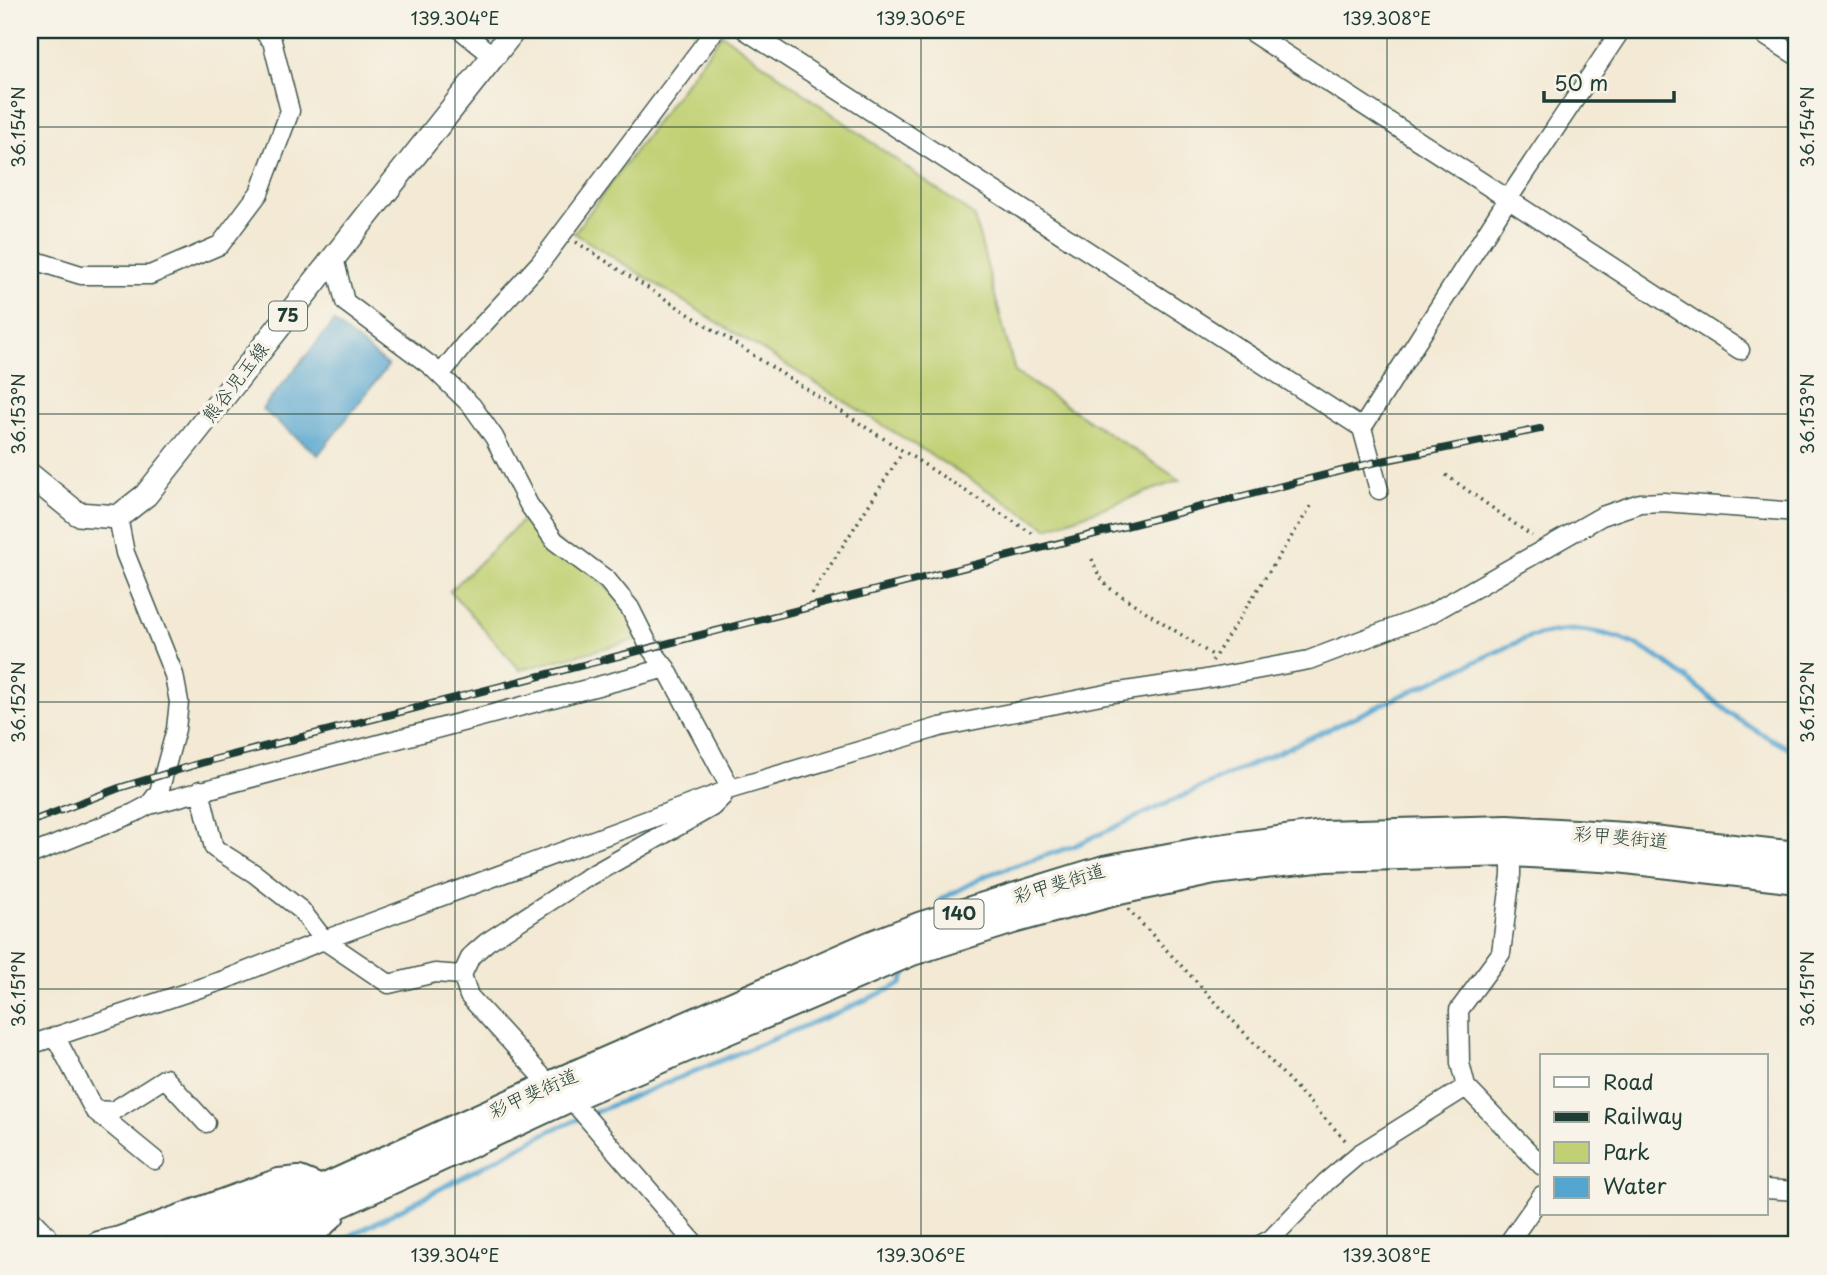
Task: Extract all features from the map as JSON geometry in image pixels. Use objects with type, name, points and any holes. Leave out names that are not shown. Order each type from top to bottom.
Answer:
[{"type":"highway","name":"彩甲斐街道","points":[[241,1245],[345,1202],[560,1092],[870,945],[922,925],[1104,869],[1211,849],[1323,834],[1508,829],[1625,836],[1797,855]]},
{"type":"highway","name":"彩甲斐街道","points":[[177,1245],[912,952],[1013,920],[1119,891],[1214,871],[1325,858],[1511,853],[1618,859],[1797,880]]},
{"type":"highway","points":[[99,1245],[120,1240],[279,1182],[299,1180],[321,1189]]},
{"type":"highway","points":[[299,1245],[345,1202]]},
{"type":"main road","name":"熊谷児玉線","points":[[118,517],[146,495],[514,30]]},
{"type":"main road","points":[[30,475],[78,514],[118,517]]},
{"type":"street","points":[[30,259],[80,275],[150,275],[220,245],[259,193],[289,110],[272,41],[262,30]]},
{"type":"street","points":[[461,30],[493,56]]},
{"type":"street","points":[[440,375],[540,263],[715,30]]},
{"type":"street","points":[[745,30],[1362,428],[1379,490]]},
{"type":"street","points":[[1248,30],[1740,350]]},
{"type":"street","points":[[1362,428],[1507,199],[1621,30]]},
{"type":"street","points":[[1756,30],[1797,56]]},
{"type":"street","points":[[334,258],[345,302],[440,375],[472,406],[494,438],[529,505],[555,541],[607,580],[630,608],[650,648],[666,668],[731,789]]},
{"type":"street","points":[[30,1045],[224,980],[324,940],[731,789],[940,727],[1106,694],[1309,660],[1430,614],[1602,516],[1640,503],[1663,502],[1797,512]]},
{"type":"street","points":[[118,517],[125,553],[174,675],[179,702],[176,729],[159,792],[149,804]]},
{"type":"street","points":[[30,855],[134,813],[149,804],[666,668]]},
{"type":"street","points":[[696,1245],[560,1092],[469,996],[462,975],[471,956],[487,942],[583,880],[712,807],[731,789]]},
{"type":"street","points":[[200,790],[214,848],[255,873],[301,910],[324,940],[389,984],[435,973],[462,975]]},
{"type":"street","points":[[1511,853],[1511,875],[1500,953],[1459,1010],[1460,1063],[1466,1087],[1540,1164]]},
{"type":"street","points":[[55,1036],[94,1110],[155,1160]]},
{"type":"street","points":[[94,1110],[113,1111],[165,1078],[206,1123]]},
{"type":"street","points":[[1260,1245],[1271,1240],[1326,1182],[1359,1154],[1466,1087]]},
{"type":"street","points":[[1768,1189],[1797,1191]]},
{"type":"street","points":[[1507,1245],[1540,1198]]},
{"type":"street","points":[[30,1217],[47,1236],[49,1245]]},
{"type":"path","points":[[562,233],[902,453],[1033,534]]},
{"type":"path","points":[[812,594],[902,453]]},
{"type":"path","points":[[1447,475],[1548,547]]},
{"type":"path","points":[[1200,680],[1311,506]]},
{"type":"path","points":[[1092,559],[1108,587],[1214,656]]},
{"type":"path","points":[[1119,891],[1129,911],[1359,1154]]},
{"type":"green space","points":[[722,34],[974,216],[1015,372],[1180,480],[1048,528],[574,233]]},
{"type":"green space","points":[[528,515],[603,583],[627,609],[636,640],[520,670],[450,591]]},
{"type":"water","points":[[334,322],[388,366],[318,455],[262,409]]},
{"type":"waterway","points":[[939,904],[940,900],[987,875],[1074,846],[1529,637],[1551,633],[1588,631],[1609,635],[1646,650],[1744,723],[1797,752]]},
{"type":"waterway","points":[[333,1245],[552,1130],[901,984],[910,964]]},
{"type":"railway","points":[[30,822],[119,788],[201,763],[1372,463],[1540,429]]}]
